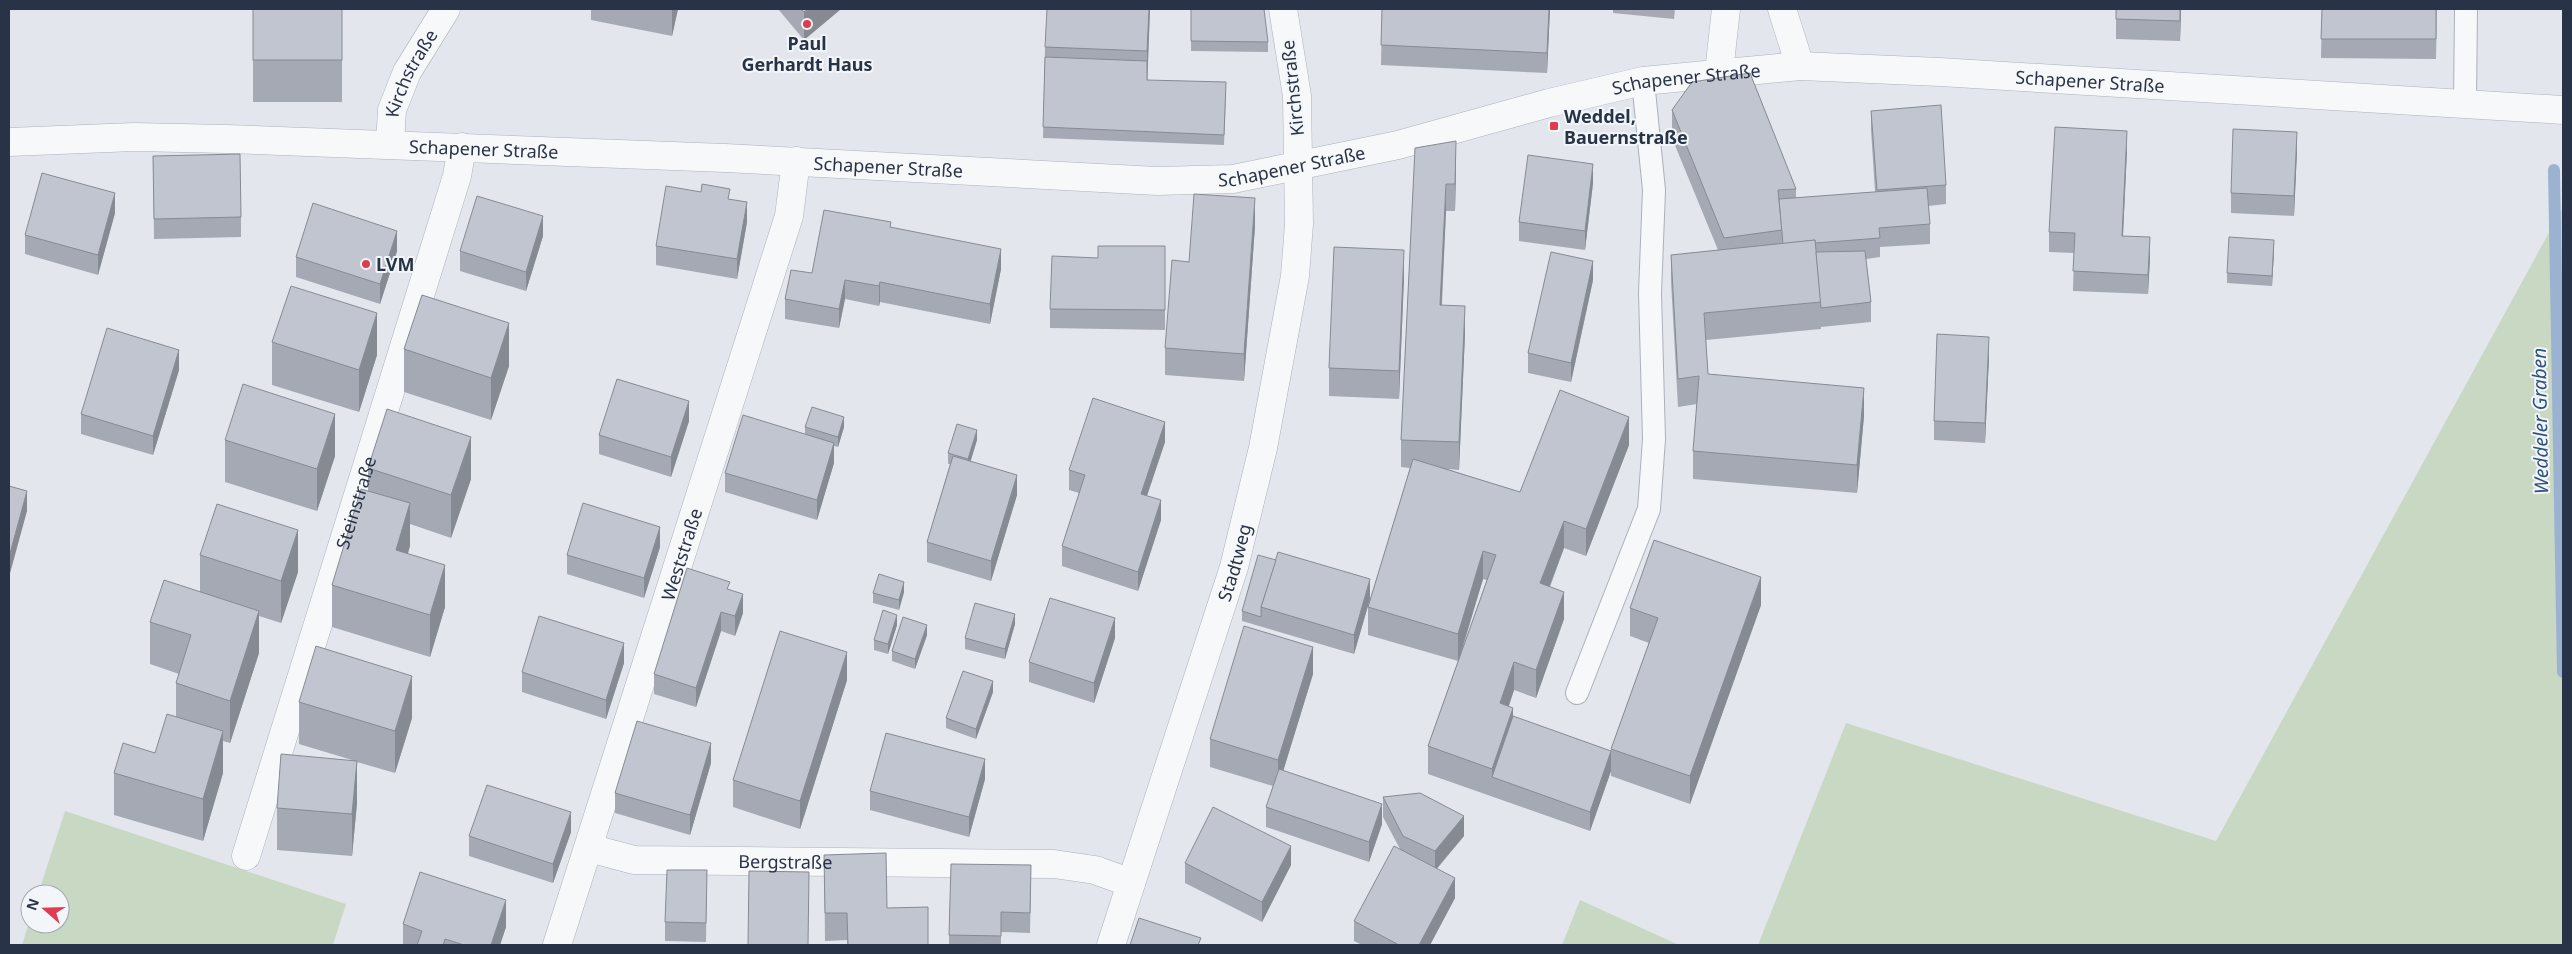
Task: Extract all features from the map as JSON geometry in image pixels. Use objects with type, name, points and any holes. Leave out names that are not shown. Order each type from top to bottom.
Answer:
[{"type":"street","name":"Kirchstraße","points":[[390,144],[392,110],[407,72],[446,9]]},
{"type":"street","name":"Kirchstraße","points":[[1283,9],[1297,96],[1298,167]]},
{"type":"street","points":[[1719,72],[1726,9]]},
{"type":"street","points":[[1782,9],[1800,66]]},
{"type":"street","name":"Schapener Straße","points":[[9,142],[134,137],[390,144],[796,162],[1158,181],[1233,178],[1298,167],[1398,146],[1549,103],[1643,81],[1719,72],[1800,66],[1940,72],[2563,110]]},
{"type":"street","name":"Steinstraße","points":[[246,856],[454,186],[462,147]]},
{"type":"street","name":"Weststraße","points":[[558,945],[789,216],[796,162]]},
{"type":"street","name":"Stadtweg","points":[[1111,945],[1234,567],[1250,508],[1295,276],[1300,224],[1298,167]]},
{"type":"street","name":"Bergstraße","points":[[589,848],[634,860],[1054,864],[1095,870],[1131,883]]},
{"type":"lane","points":[[2464,103],[2466,9]]},
{"type":"lane","points":[[1577,693],[1649,508],[1654,438],[1650,292],[1654,190],[1643,81]]},
{"type":"green space","points":[[2563,207],[2563,945],[1758,945],[1846,723],[2216,841]]},
{"type":"green space","points":[[65,811],[346,904],[333,945],[22,945],[25,934],[70,934],[70,884],[41,884]]},
{"type":"green space","points":[[1580,900],[1679,945],[1562,945]]},
{"type":"building","points":[[253,9],[342,9],[342,60],[253,60]]},
{"type":"building","points":[[1047,9],[1149,9],[1147,51],[1045,47]]},
{"type":"building","points":[[1191,9],[1264,9],[1268,42],[1191,41]]},
{"type":"building","points":[[1382,9],[1549,9],[1547,53],[1381,45]]},
{"type":"building","points":[[2116,9],[2180,9],[2180,21],[2116,19]]},
{"type":"building","points":[[2322,9],[2436,9],[2436,39],[2321,39]]},
{"type":"building","points":[[1045,57],[1147,61],[1147,80],[1226,82],[1224,135],[1043,127]]},
{"type":"building","points":[[1750,73],[1796,189],[1778,190],[1782,230],[1724,238],[1672,110],[1692,82]]},
{"type":"building","points":[[1941,105],[1946,185],[1877,190],[1871,111]]},
{"type":"building","points":[[2055,127],[2127,131],[2122,236],[2150,237],[2148,275],[2073,271],[2075,233],[2049,232]]},
{"type":"building","points":[[2233,129],[2297,132],[2294,196],[2231,193]]},
{"type":"building","points":[[1456,141],[1455,184],[1446,184],[1440,305],[1465,306],[1459,442],[1401,440],[1415,148]]},
{"type":"building","points":[[240,154],[241,217],[154,219],[153,156]]},
{"type":"building","points":[[1528,155],[1593,164],[1585,231],[1519,222]]},
{"type":"building","points":[[42,173],[115,193],[98,255],[25,235]]},
{"type":"building","points":[[702,184],[730,189],[728,199],[747,202],[737,259],[656,246],[666,186],[701,192]]},
{"type":"building","points":[[1927,188],[1930,224],[1879,228],[1880,238],[1815,243],[1815,240],[1783,244],[1779,199]]},
{"type":"building","points":[[1194,194],[1255,198],[1244,354],[1165,348],[1172,260],[1189,262]]},
{"type":"building","points":[[477,196],[543,216],[526,272],[460,251]]},
{"type":"building","points":[[313,203],[397,231],[380,284],[296,257]]},
{"type":"building","points":[[824,210],[891,222],[890,227],[1001,249],[990,304],[880,282],[879,286],[845,280],[839,309],[785,299],[791,270],[812,273]]},
{"type":"building","points":[[2229,237],[2274,240],[2272,276],[2227,273]]},
{"type":"building","points":[[1815,240],[1821,302],[1704,313],[1708,374],[1864,388],[1857,465],[1693,451],[1699,376],[1678,379],[1671,255]]},
{"type":"building","points":[[1098,246],[1165,246],[1165,310],[1050,309],[1052,256],[1098,258]]},
{"type":"building","points":[[1334,247],[1404,250],[1399,371],[1329,368]]},
{"type":"building","points":[[1865,251],[1871,302],[1821,308],[1816,252]]},
{"type":"building","points":[[1551,252],[1593,261],[1571,363],[1528,353]]},
{"type":"building","points":[[291,286],[377,313],[359,370],[272,342]]},
{"type":"building","points":[[422,295],[509,323],[491,378],[404,349]]},
{"type":"building","points":[[107,328],[179,350],[153,436],[81,414]]},
{"type":"building","points":[[1937,334],[1989,337],[1985,423],[1934,421]]},
{"type":"building","points":[[617,379],[689,401],[671,457],[599,435]]},
{"type":"building","points":[[243,384],[335,414],[317,469],[225,440]]},
{"type":"building","points":[[1560,390],[1629,417],[1586,529],[1564,521],[1540,583],[1564,592],[1536,670],[1514,662],[1500,703],[1513,708],[1492,769],[1428,746],[1496,555],[1483,551],[1458,634],[1368,607],[1413,459],[1520,492]]},
{"type":"building","points":[[1093,398],[1165,422],[1141,494],[1161,500],[1138,572],[1062,546],[1085,475],[1069,470]]},
{"type":"building","points":[[812,407],[844,417],[838,437],[805,427]]},
{"type":"building","points":[[387,409],[471,437],[451,495],[368,468]]},
{"type":"building","points":[[743,415],[834,443],[817,500],[725,473]]},
{"type":"building","points":[[957,424],[977,430],[968,459],[948,453]]},
{"type":"building","points":[[953,456],[1017,475],[991,561],[927,542]]},
{"type":"building","points":[[9,486],[27,491],[9,557]]},
{"type":"building","points":[[361,489],[410,503],[396,550],[445,565],[430,615],[332,585]]},
{"type":"building","points":[[583,503],[660,527],[644,578],[567,555]]},
{"type":"building","points":[[217,504],[298,530],[281,581],[200,555]]},
{"type":"building","points":[[1654,540],[1761,577],[1690,776],[1611,749],[1658,618],[1630,608]]},
{"type":"building","points":[[1278,552],[1370,579],[1354,635],[1261,607]]},
{"type":"building","points":[[1258,555],[1276,560],[1261,607],[1261,617],[1242,611]]},
{"type":"building","points":[[687,568],[730,582],[727,589],[743,594],[735,616],[721,612],[696,688],[654,674]]},
{"type":"building","points":[[879,574],[904,582],[899,600],[873,593]]},
{"type":"building","points":[[164,580],[259,611],[230,701],[176,683],[191,635],[150,622]]},
{"type":"building","points":[[1050,598],[1115,618],[1094,683],[1029,662]]},
{"type":"building","points":[[975,603],[1015,614],[1005,649],[965,638]]},
{"type":"building","points":[[883,610],[897,615],[888,644],[874,640]]},
{"type":"building","points":[[539,616],[624,643],[606,700],[522,672]]},
{"type":"building","points":[[903,617],[927,625],[915,659],[892,651]]},
{"type":"building","points":[[1244,626],[1313,647],[1278,760],[1210,739]]},
{"type":"building","points":[[780,631],[847,652],[800,801],[733,780]]},
{"type":"building","points":[[316,646],[412,676],[395,731],[299,702]]},
{"type":"building","points":[[963,671],[993,681],[976,729],[946,718]]},
{"type":"building","points":[[167,714],[223,731],[203,799],[114,773],[123,743],[155,753]]},
{"type":"building","points":[[1513,716],[1611,751],[1590,812],[1492,777]]},
{"type":"building","points":[[637,721],[711,743],[690,815],[615,793]]},
{"type":"building","points":[[886,733],[985,759],[969,817],[870,791]]},
{"type":"building","points":[[281,754],[357,761],[352,814],[277,808]]},
{"type":"building","points":[[1279,769],[1382,804],[1369,842],[1266,807]]},
{"type":"building","points":[[487,785],[571,812],[553,864],[469,836]]},
{"type":"building","points":[[1420,793],[1464,816],[1435,851],[1403,836],[1383,797]]},
{"type":"building","points":[[1213,807],[1291,846],[1262,902],[1185,863]]},
{"type":"building","points":[[1394,846],[1455,878],[1419,945],[1399,945],[1354,921]]},
{"type":"building","points":[[886,853],[887,908],[928,907],[928,945],[848,945],[847,913],[825,913],[824,855]]},
{"type":"building","points":[[951,864],[1031,865],[1030,913],[1001,912],[1001,936],[949,935]]},
{"type":"building","points":[[667,870],[707,870],[706,923],[665,922]]},
{"type":"building","points":[[749,871],[809,872],[808,945],[748,945]]},
{"type":"building","points":[[420,872],[506,900],[491,945],[464,945],[445,939],[443,945],[417,945],[422,931],[403,924]]},
{"type":"building","points":[[1139,918],[1201,938],[1198,945],[1130,945]]},
{"type":"waterway","name":"Weddeler Graben","points":[[2554,170],[2563,672]]},
{"type":"place","name":"Paul Gerhardt Haus","points":[[807,24]]},
{"type":"place","name":"Weddel, Bauernstraße","points":[[1554,126]]},
{"type":"place","name":"LVM","points":[[366,264]]}]
